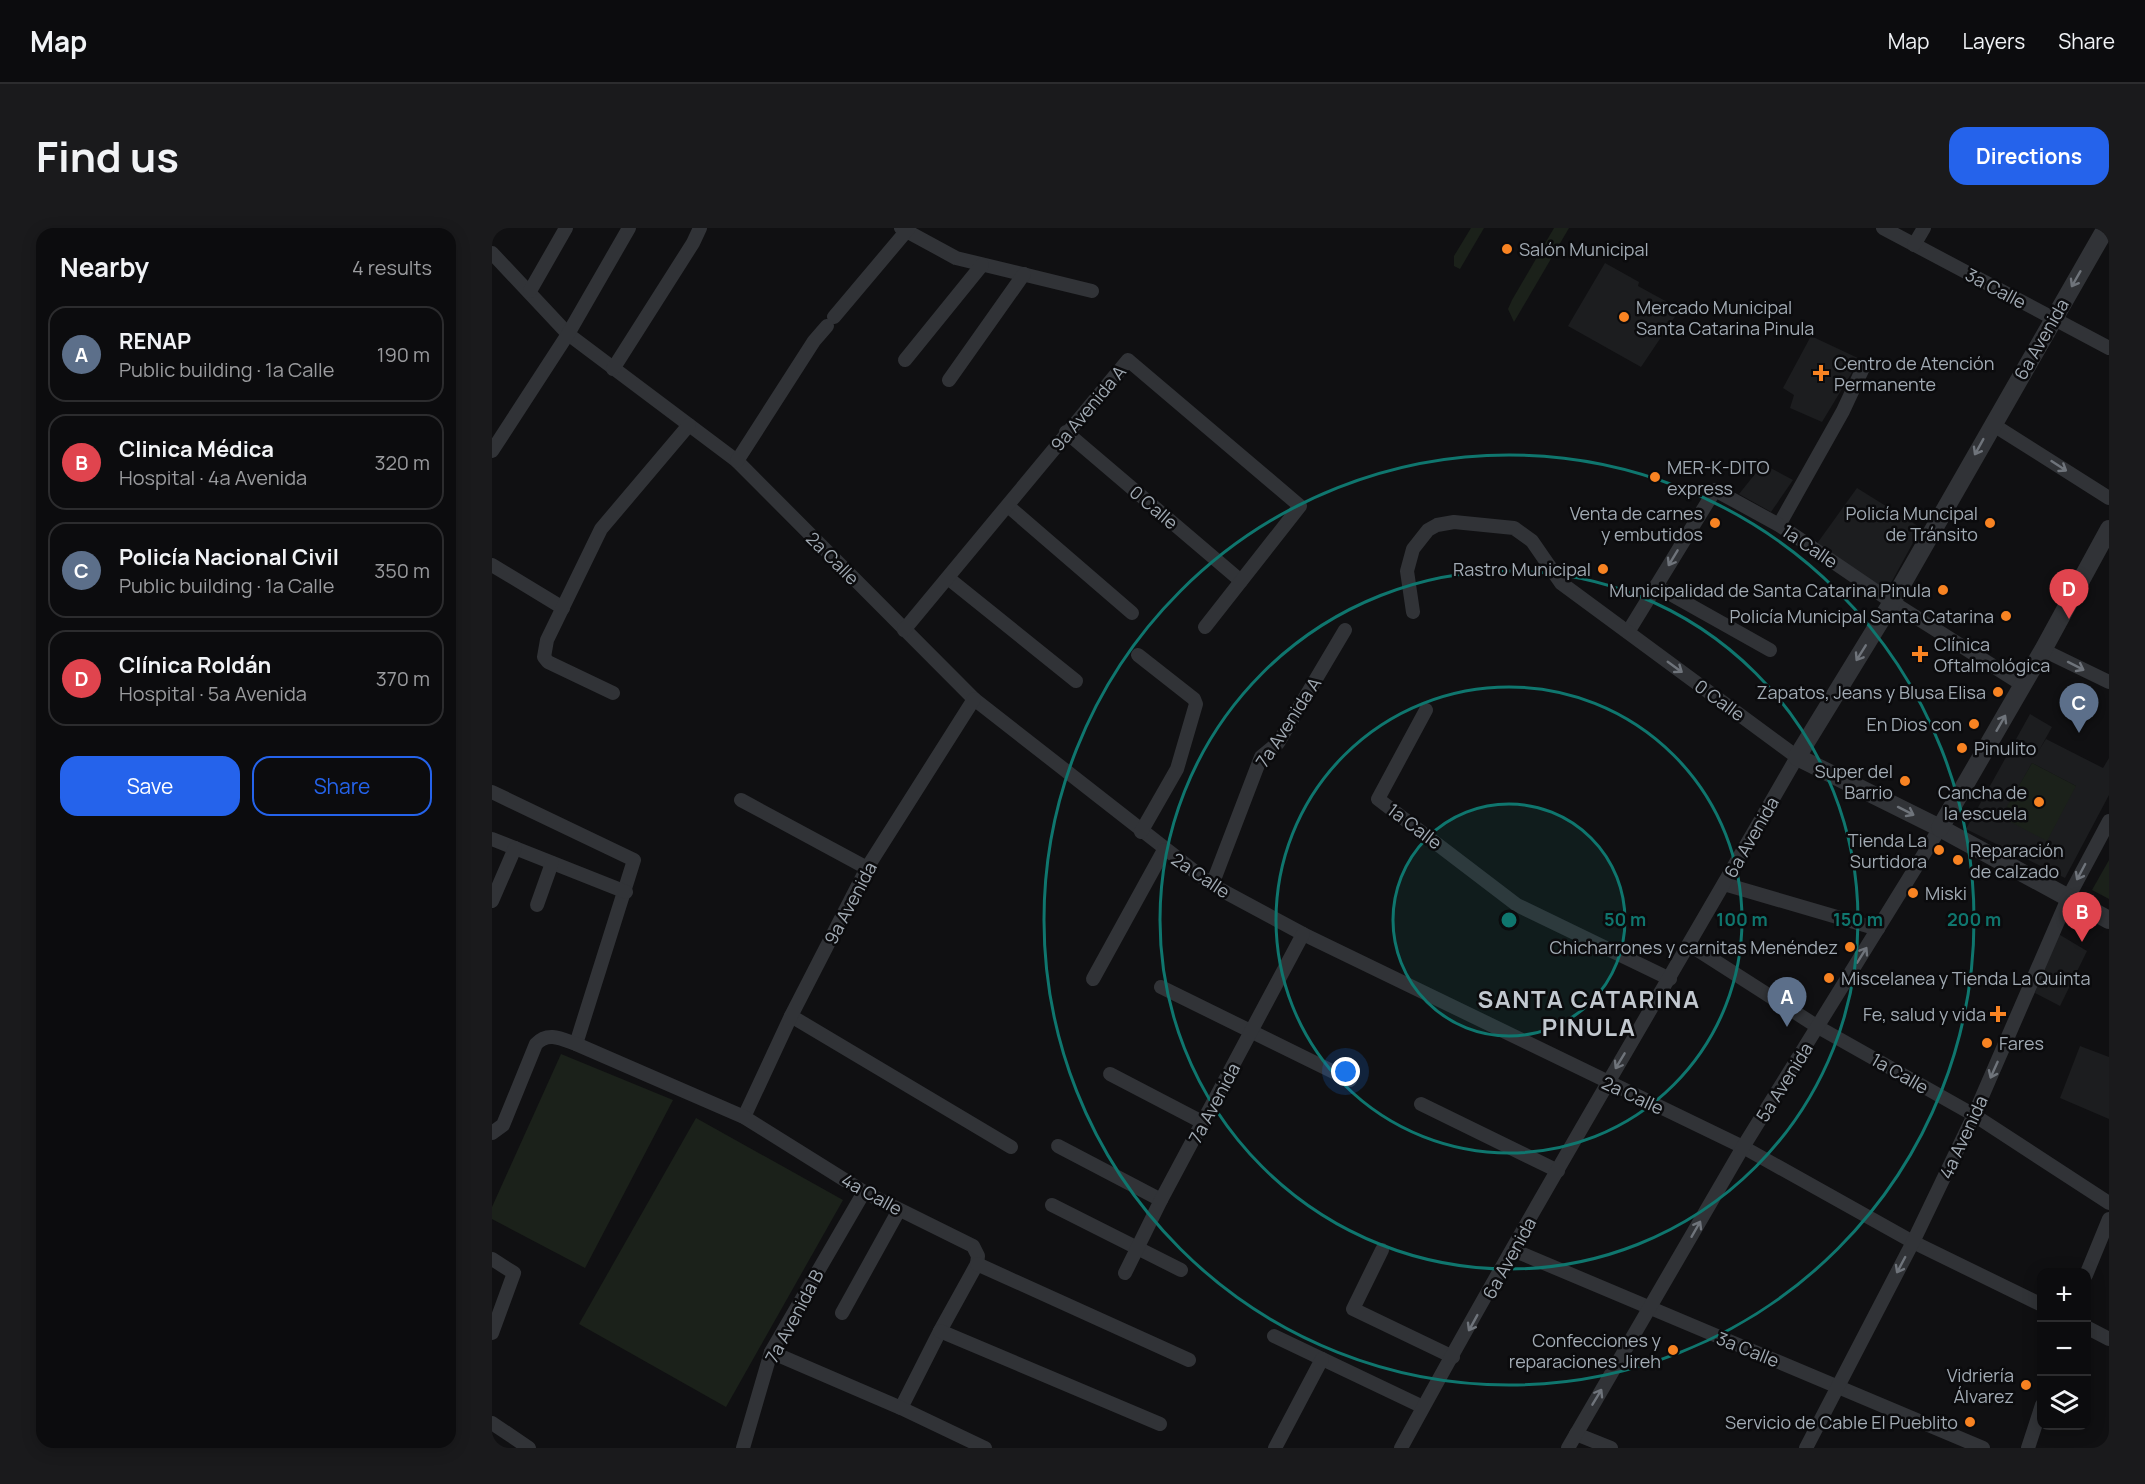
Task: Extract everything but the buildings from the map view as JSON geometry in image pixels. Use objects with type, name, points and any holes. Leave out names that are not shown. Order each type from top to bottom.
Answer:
[{"type":"street","points":[[530,291],[566,228]]},
{"type":"street","points":[[492,451],[567,334],[629,228]]},
{"type":"street","points":[[614,369],[693,243],[700,228]]},
{"type":"street","name":"3a Calle","points":[[1883,228],[2109,348]]},
{"type":"street","points":[[1914,244],[1924,228]]},
{"type":"street","name":"6a Avenida","points":[[1401,1448],[1607,1083],[1690,945],[1797,757],[1892,602],[1992,423],[2106,228]]},
{"type":"street","points":[[737,461],[814,341],[905,229],[944,253],[982,265],[1092,291]]},
{"type":"street","name":"2a Calle","points":[[492,253],[530,291],[567,334],[737,461],[974,699],[1047,754],[1164,850],[1212,885],[1303,934],[1743,1148],[1913,1242],[2037,1303]]},
{"type":"street","points":[[905,360],[982,265]]},
{"type":"street","points":[[949,380],[1024,274]]},
{"type":"street","name":"9a Avenida A","points":[[904,630],[1008,506],[1066,432],[1125,362],[1130,360],[1300,507],[1241,581]]},
{"type":"street","points":[[1779,525],[1843,411],[1863,368]]},
{"type":"street","points":[[1992,423],[2109,498]]},
{"type":"street","points":[[613,693],[548,662],[544,657],[547,640],[602,529],[689,425]]},
{"type":"street","name":"0 Calle","points":[[1066,432],[1241,581]]},
{"type":"street","name":"1a Calle","points":[[1656,586],[1715,490],[1779,525],[1892,602],[2023,686]]},
{"type":"street","points":[[1008,506],[1132,614]]},
{"type":"street","name":"0 Calle","points":[[1413,612],[1407,571],[1413,549],[1428,530],[1437,525],[1454,522],[1503,525],[1514,528],[1532,541],[1561,583],[1797,757],[1940,828],[2069,896],[2109,920]]},
{"type":"street","name":"5a Avenida","points":[[1568,1448],[1743,1148],[1940,828],[2023,686],[2109,529]]},
{"type":"street","points":[[492,565],[563,608]]},
{"type":"street","points":[[948,578],[1076,681]]},
{"type":"street","points":[[1205,627],[1241,581]]},
{"type":"street","points":[[1628,632],[1656,586],[1770,650]]},
{"type":"street","name":"7a Avenida A","points":[[1212,885],[1261,757],[1278,743],[1345,630]]},
{"type":"street","points":[[2043,650],[2109,682]]},
{"type":"street","points":[[1138,655],[1195,701],[1177,769],[1141,832]]},
{"type":"street","name":"9a Avenida","points":[[744,1117],[791,1017],[867,868],[974,699]]},
{"type":"street","name":"1a Calle","points":[[1426,710],[1378,798],[1517,905],[1670,979]]},
{"type":"street","points":[[492,792],[634,860],[626,892],[576,1044]]},
{"type":"street","points":[[741,800],[867,868]]},
{"type":"street","name":"4a Avenida","points":[[1806,1448],[1913,1242],[1974,1115],[2069,896],[2109,821]]},
{"type":"street","points":[[492,839],[626,892]]},
{"type":"street","points":[[492,901],[515,848]]},
{"type":"street","points":[[1093,979],[1164,850]]},
{"type":"street","points":[[537,905],[552,863]]},
{"type":"street","points":[[1724,884],[1878,929]]},
{"type":"street","name":"7a Avenida","points":[[1125,1273],[1161,1200],[1303,934]]},
{"type":"street","name":"1a Calle","points":[[1690,945],[1818,1027],[1974,1115],[2109,1203]]},
{"type":"street","points":[[1161,987],[1350,1080]]},
{"type":"street","points":[[791,1017],[1011,1147]]},
{"type":"street","name":"4a Calle","points":[[492,1133],[503,1125],[536,1044],[545,1037],[553,1036],[744,1117],[864,1192],[973,1246],[978,1256],[977,1264]]},
{"type":"street","points":[[1110,1074],[1204,1123]]},
{"type":"street","points":[[1421,1104],[1558,1171]]},
{"type":"street","points":[[1058,1146],[1161,1200]]},
{"type":"street","name":"7a Avenida B","points":[[743,1448],[771,1352],[864,1192]]},
{"type":"street","points":[[1052,1205],[1138,1246],[1181,1270]]},
{"type":"street","points":[[842,1313],[899,1210]]},
{"type":"street","points":[[2089,1268],[2109,1219]]},
{"type":"street","points":[[1383,1250],[1355,1302],[1355,1312],[1453,1357]]},
{"type":"street","name":"3a Calle","points":[[1513,1250],[1983,1448]]},
{"type":"street","points":[[492,1259],[514,1273],[494,1325]]},
{"type":"street","points":[[901,1408],[940,1330],[977,1264],[1189,1360]]},
{"type":"street","points":[[940,1330],[1160,1424]]},
{"type":"street","points":[[2091,1330],[2109,1339]]},
{"type":"street","points":[[1274,1336],[1423,1407]]},
{"type":"street","points":[[771,1352],[901,1408],[978,1446]]},
{"type":"street","points":[[1275,1448],[1322,1359]]},
{"type":"street","points":[[2028,1448],[2037,1420]]},
{"type":"street","points":[[492,1423],[529,1448]]},
{"type":"street","points":[[1576,1434],[1611,1448]]},
{"type":"shaded area","points":[[1471,228],[1484,228],[1460,269],[1454,266],[1454,256]]},
{"type":"shaded area","points":[[1554,228],[1569,228],[1514,322],[1508,309]]},
{"type":"shaded area","name":"Mercado Municipal Santa Catarina Pinula","points":[[1605,263],[1639,282],[1638,286],[1680,309],[1641,367],[1568,326]]},
{"type":"shaded area","name":"Centro de Atención Permanente","points":[[1811,336],[1860,359],[1822,422],[1790,408],[1794,395],[1783,388]]},
{"type":"shaded area","points":[[1763,464],[1793,480],[1771,512],[1739,494]]},
{"type":"shaded area","points":[[1857,488],[1921,528],[1885,594],[1816,545]]},
{"type":"shaded area","points":[[2030,714],[2052,727],[2038,752],[2046,739],[2103,768],[2109,758],[2109,795],[2065,878],[1966,829]],"holes":[[[2032,763],[2076,786],[2002,817]]]},
{"type":"shaded area","name":"Cancha de la escuela","points":[[2032,763],[2076,786],[2047,841],[2001,817]]},
{"type":"shaded area","points":[[2109,860],[2109,899],[2092,890]]},
{"type":"shaded area","points":[[2055,932],[2087,951],[2060,1006],[2035,993]]},
{"type":"shaded area","points":[[2080,1046],[2109,1057],[2109,1119],[2060,1098]]},
{"type":"shaded area","points":[[561,1054],[673,1100],[585,1268],[492,1219],[492,1207]]},
{"type":"shaded area","points":[[696,1118],[843,1200],[726,1407],[579,1324]]},
{"type":"place","name":"Salón Municipal","points":[[1507,249]]},
{"type":"place","name":"Mercado Municipal Santa Catarina Pinula","points":[[1624,317]]},
{"type":"place","name":"Centro de Atención Permanente","points":[[1821,373]]},
{"type":"place","name":"MER-K-DITO express","points":[[1655,477]]},
{"type":"place","name":"Venta de carnes y embutidos","points":[[1715,523]]},
{"type":"place","name":"Policía Muncipal de Tránsito","points":[[1990,523]]},
{"type":"place","name":"Rastro Municipal","points":[[1603,569]]},
{"type":"place","name":"Municipalidad de Santa Catarina Pinula","points":[[1943,590]]},
{"type":"place","name":"Policía Municipal Santa Catarina","points":[[2006,616]]},
{"type":"place","name":"Clínica Roldán","points":[[2069,619]]},
{"type":"place","name":"Clínica Oftalmológica","points":[[1920,654]]},
{"type":"place","name":"Zapatos, Jeans y Blusa Elisa","points":[[1998,692]]},
{"type":"place","name":"En Dios con","points":[[1974,724]]},
{"type":"place","name":"Policía Nacional Civil","points":[[2079,733]]},
{"type":"place","name":"Pinulito","points":[[1962,748]]},
{"type":"place","name":"Super del Barrio","points":[[1905,781]]},
{"type":"place","name":"Cancha de la escuela","points":[[2039,802]]},
{"type":"place","name":"Tienda La Surtidora","points":[[1939,850]]},
{"type":"place","name":"Reparación de calzado","points":[[1958,860]]},
{"type":"place","name":"Miski","points":[[1913,893]]},
{"type":"place","name":"Clinica Médica","points":[[2082,942]]},
{"type":"place","name":"Chicharrones y carnitas Menéndez","points":[[1850,947]]},
{"type":"place","name":"Miscelanea y Tienda La Quinta","points":[[1829,978]]},
{"type":"place","name":"Fe, salud y vida","points":[[1998,1014]]},
{"type":"place","name":"RENAP","points":[[1787,1027]]},
{"type":"place","name":"Fares","points":[[1987,1043]]},
{"type":"place","name":"Confecciones y reparaciones Jireh","points":[[1673,1350]]},
{"type":"place","name":"Vidriería Álvarez","points":[[2026,1385]]},
{"type":"place","name":"Servicio de Cable El Pueblito","points":[[1970,1422]]},
{"type":"district","name":"SANTA CATARINA PINULA","points":[[1589,1012]]}]
